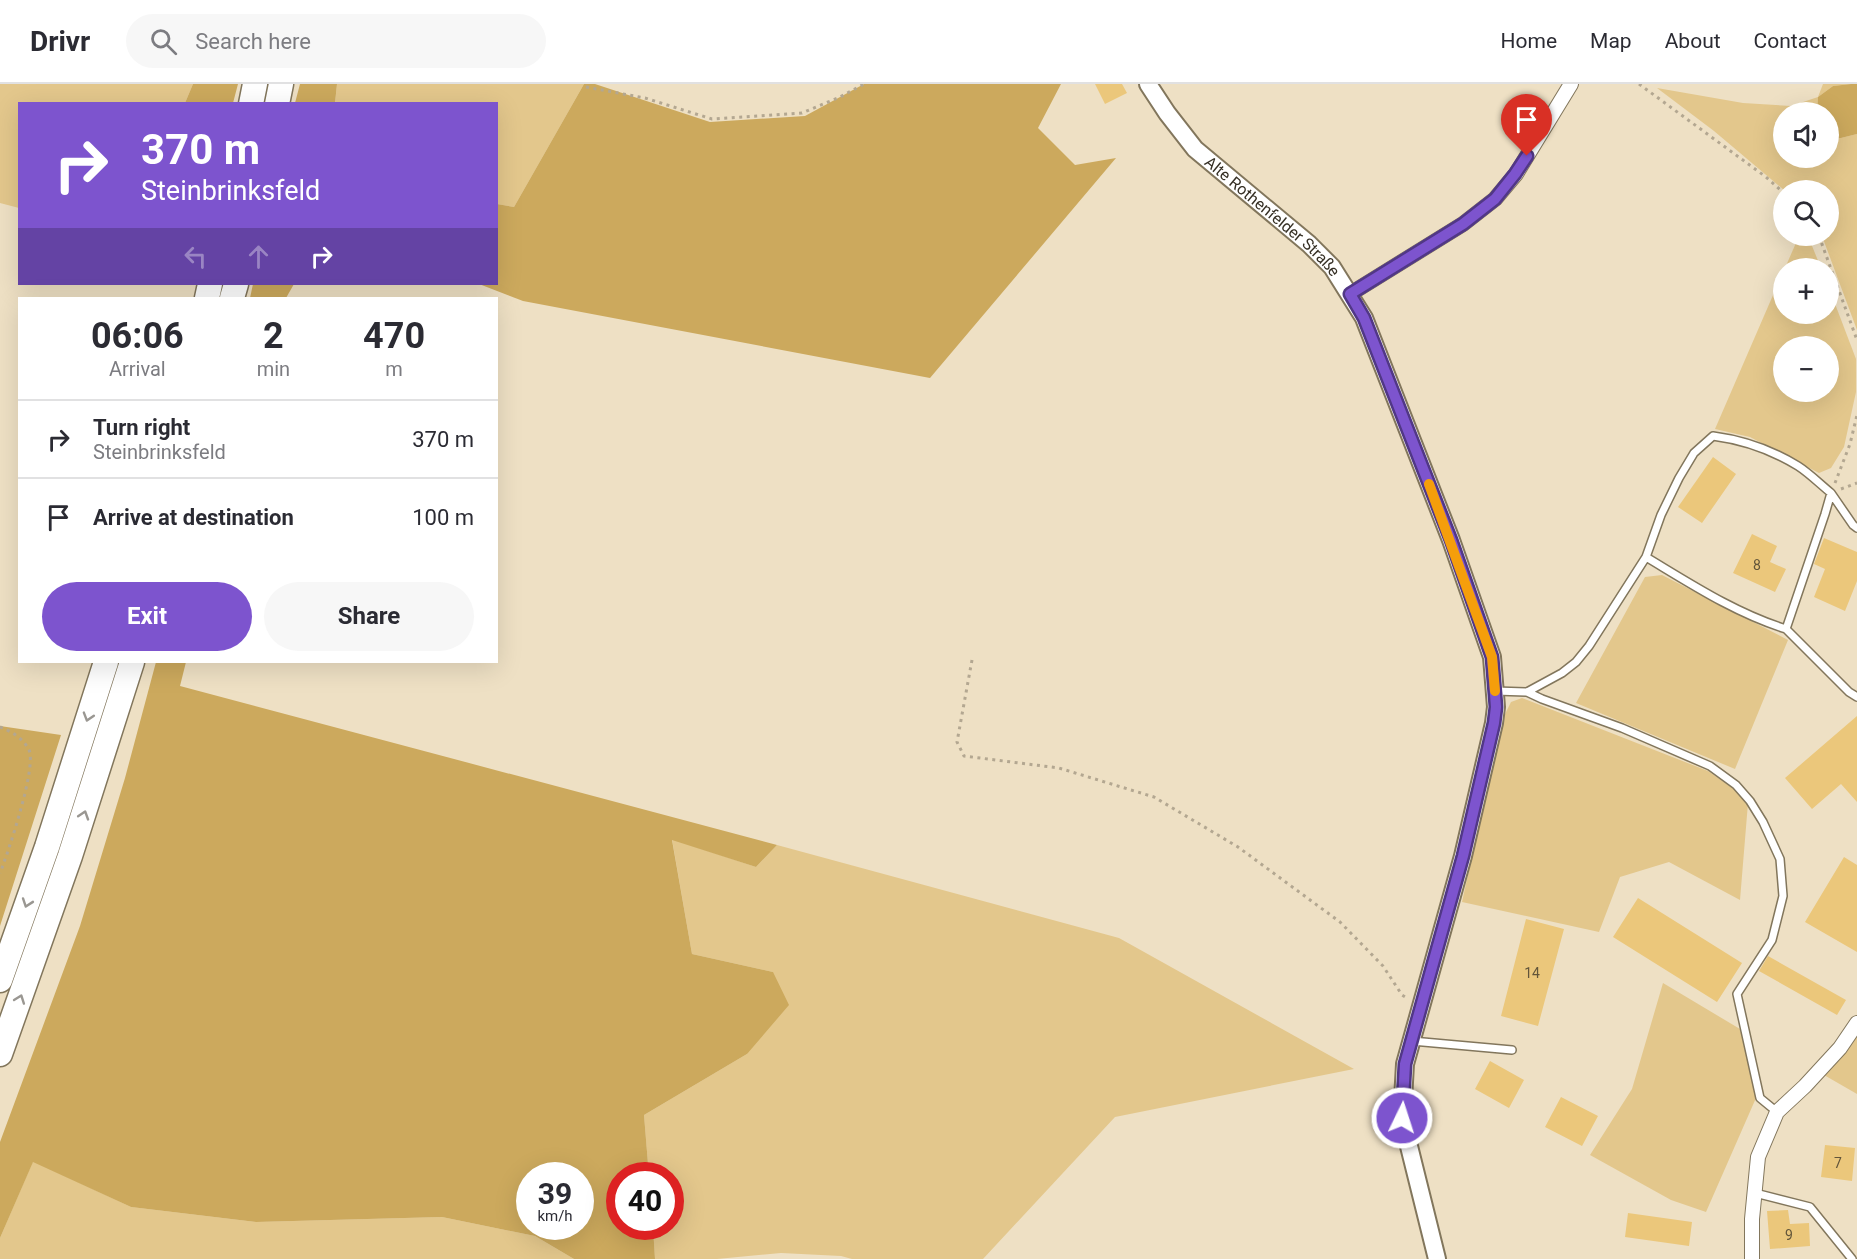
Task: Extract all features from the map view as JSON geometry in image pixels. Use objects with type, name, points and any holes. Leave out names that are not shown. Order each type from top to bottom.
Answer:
[{"type":"highway","points":[[251,102],[255,84]]},
{"type":"highway","points":[[277,102],[281,84]]},
{"type":"highway","points":[[0,980],[47,847],[106,663]]},
{"type":"highway","points":[[0,1054],[74,845],[132,663]]},
{"type":"street","name":"Alte Rothenfelder Straße","points":[[1148,84],[1195,149],[1309,244],[1332,267],[1350,294],[1364,318],[1451,540],[1492,657],[1496,707],[1492,734],[1463,856],[1405,1064],[1402,1118],[1437,1259]]},
{"type":"street","points":[[1350,294],[1463,224],[1495,199],[1515,174],[1571,84]]},
{"type":"street","points":[[1752,1259],[1752,1219],[1758,1157],[1777,1112],[1840,1048],[1857,1023]]},
{"type":"lane","points":[[1527,692],[1562,673],[1576,662],[1589,646],[1646,557],[1661,515],[1679,478],[1694,453],[1713,436],[1734,439],[1760,448],[1798,466],[1831,493],[1857,528]]},
{"type":"lane","points":[[1785,629],[1826,514],[1831,493]]},
{"type":"lane","points":[[1646,557],[1723,602],[1785,629],[1849,692],[1857,697]]},
{"type":"lane","points":[[1495,691],[1527,692],[1622,728],[1710,766],[1736,785],[1749,801],[1763,822],[1780,859],[1783,896],[1772,940],[1737,994],[1760,1098],[1777,1112]]},
{"type":"lane","points":[[1412,1041],[1512,1050]]},
{"type":"lane","points":[[1755,1192],[1810,1207],[1852,1259]]},
{"type":"path","points":[[586,87],[645,98],[712,119],[802,113],[864,84]]},
{"type":"path","points":[[1639,84],[1773,183]]},
{"type":"path","points":[[1823,246],[1857,340]]},
{"type":"path","points":[[1831,493],[1850,444],[1857,415]]},
{"type":"path","points":[[1831,493],[1857,483]]},
{"type":"path","points":[[972,660],[957,742],[964,756],[1059,768],[1154,797],[1238,847],[1340,922],[1383,966],[1402,995],[1422,1006]]},
{"type":"path","points":[[0,727],[12,732],[30,750],[31,764],[0,873]]},
{"type":"shaded area","points":[[0,84],[193,84],[185,102],[18,102],[18,208],[0,203]]},
{"type":"shaded area","points":[[193,84],[238,84],[233,102],[185,102]]},
{"type":"shaded area","points":[[300,84],[337,84],[335,102],[295,102]]},
{"type":"shaded area","points":[[337,84],[584,84],[514,207],[498,204],[498,102],[335,102]]},
{"type":"shaded area","points":[[584,84],[595,84],[710,122],[805,116],[864,84],[1061,84],[1038,128],[1075,165],[1116,158],[930,378],[523,301],[482,285],[498,285],[498,204],[514,207]]},
{"type":"shaded area","points":[[1823,84],[1851,84],[1833,86],[1818,97]]},
{"type":"shaded area","points":[[1857,84],[1857,134],[1839,138],[1839,102],[1818,102],[1818,97],[1833,86]]},
{"type":"shaded area","points":[[1657,88],[1743,103],[1773,105],[1773,168],[1839,168],[1839,138],[1857,134],[1857,330],[1839,282],[1839,258],[1830,258],[1826,246],[1839,246],[1839,180],[1773,181],[1714,131]]},
{"type":"shaded area","points":[[1818,97],[1818,102],[1803,102]]},
{"type":"shaded area","points":[[1795,246],[1812,246],[1817,258],[1789,258]]},
{"type":"shaded area","points":[[253,285],[293,285],[287,297],[250,297]]},
{"type":"shaded area","points":[[1773,295],[1773,324],[1839,324],[1839,314],[1856,359],[1856,392],[1844,447],[1831,468],[1819,473],[1750,437],[1715,429]]},
{"type":"shaded area","points":[[1662,575],[1788,640],[1735,769],[1576,703],[1645,577]]},
{"type":"shaded area","points":[[156,663],[186,663],[180,686],[777,845],[756,867],[672,840],[692,954],[773,972],[789,1005],[747,1054],[644,1115],[648,1162],[606,1162],[606,1240],[654,1240],[655,1259],[574,1259],[542,1240],[594,1240],[594,1162],[516,1162],[516,1232],[442,1217],[256,1222],[131,1207],[33,1162],[0,1238],[0,1142],[80,926],[125,778]]},
{"type":"shaded area","points":[[1522,698],[1708,771],[1734,789],[1748,803],[1740,900],[1669,862],[1620,877],[1599,932],[1462,902],[1502,720],[1511,702]]},
{"type":"shaded area","points":[[0,726],[61,735],[0,926]]},
{"type":"shaded area","points":[[672,839],[756,867],[777,845],[1119,938],[1354,1069],[1115,1117],[983,1259],[852,1259],[841,1256],[781,1253],[717,1259],[655,1259],[654,1240],[684,1240],[684,1162],[648,1162],[644,1115],[747,1054],[773,972],[692,954]]},
{"type":"shaded area","points":[[1663,983],[1740,1029],[1756,1098],[1706,1212],[1671,1200],[1590,1155],[1632,1089]]},
{"type":"shaded area","points":[[1857,1033],[1857,1094],[1824,1075]]},
{"type":"shaded area","points":[[33,1161],[131,1207],[256,1222],[442,1217],[516,1232],[516,1240],[542,1240],[574,1259],[0,1259],[0,1238]]},
{"type":"building","points":[[1095,84],[1122,84],[1127,93],[1105,104]]},
{"type":"building","points":[[1713,457],[1736,474],[1702,523],[1678,507]]},
{"type":"building","points":[[1752,534],[1777,546],[1770,562],[1786,569],[1775,592],[1733,573]]},
{"type":"building","points":[[1824,538],[1857,552],[1857,581],[1845,611],[1814,597],[1825,569],[1814,564]]},
{"type":"building","points":[[1857,716],[1857,802],[1841,784],[1812,809],[1785,778]]},
{"type":"building","points":[[1844,857],[1857,865],[1857,952],[1805,922]]},
{"type":"building","points":[[1638,898],[1742,963],[1717,1002],[1613,937]]},
{"type":"building","points":[[1526,919],[1564,929],[1538,1026],[1501,1016]]},
{"type":"building","points":[[1768,956],[1846,1000],[1837,1015],[1759,971]]},
{"type":"building","points":[[1490,1061],[1524,1080],[1509,1108],[1475,1089]]},
{"type":"building","points":[[1561,1097],[1598,1116],[1582,1146],[1545,1127]]},
{"type":"building","points":[[1825,1145],[1855,1148],[1852,1181],[1821,1177]]},
{"type":"building","points":[[1788,1210],[1790,1224],[1809,1223],[1810,1246],[1770,1249],[1767,1211]]},
{"type":"building","points":[[1628,1213],[1692,1222],[1689,1246],[1625,1237]]},
{"type":"slow traffic","points":[[1429,484],[1492,657],[1495,691]]},
{"type":"route","points":[[1402,1118],[1405,1064],[1463,856],[1494,723],[1495,691],[1492,657],[1451,540],[1364,318],[1350,294],[1463,224],[1495,199],[1527,156]]}]
